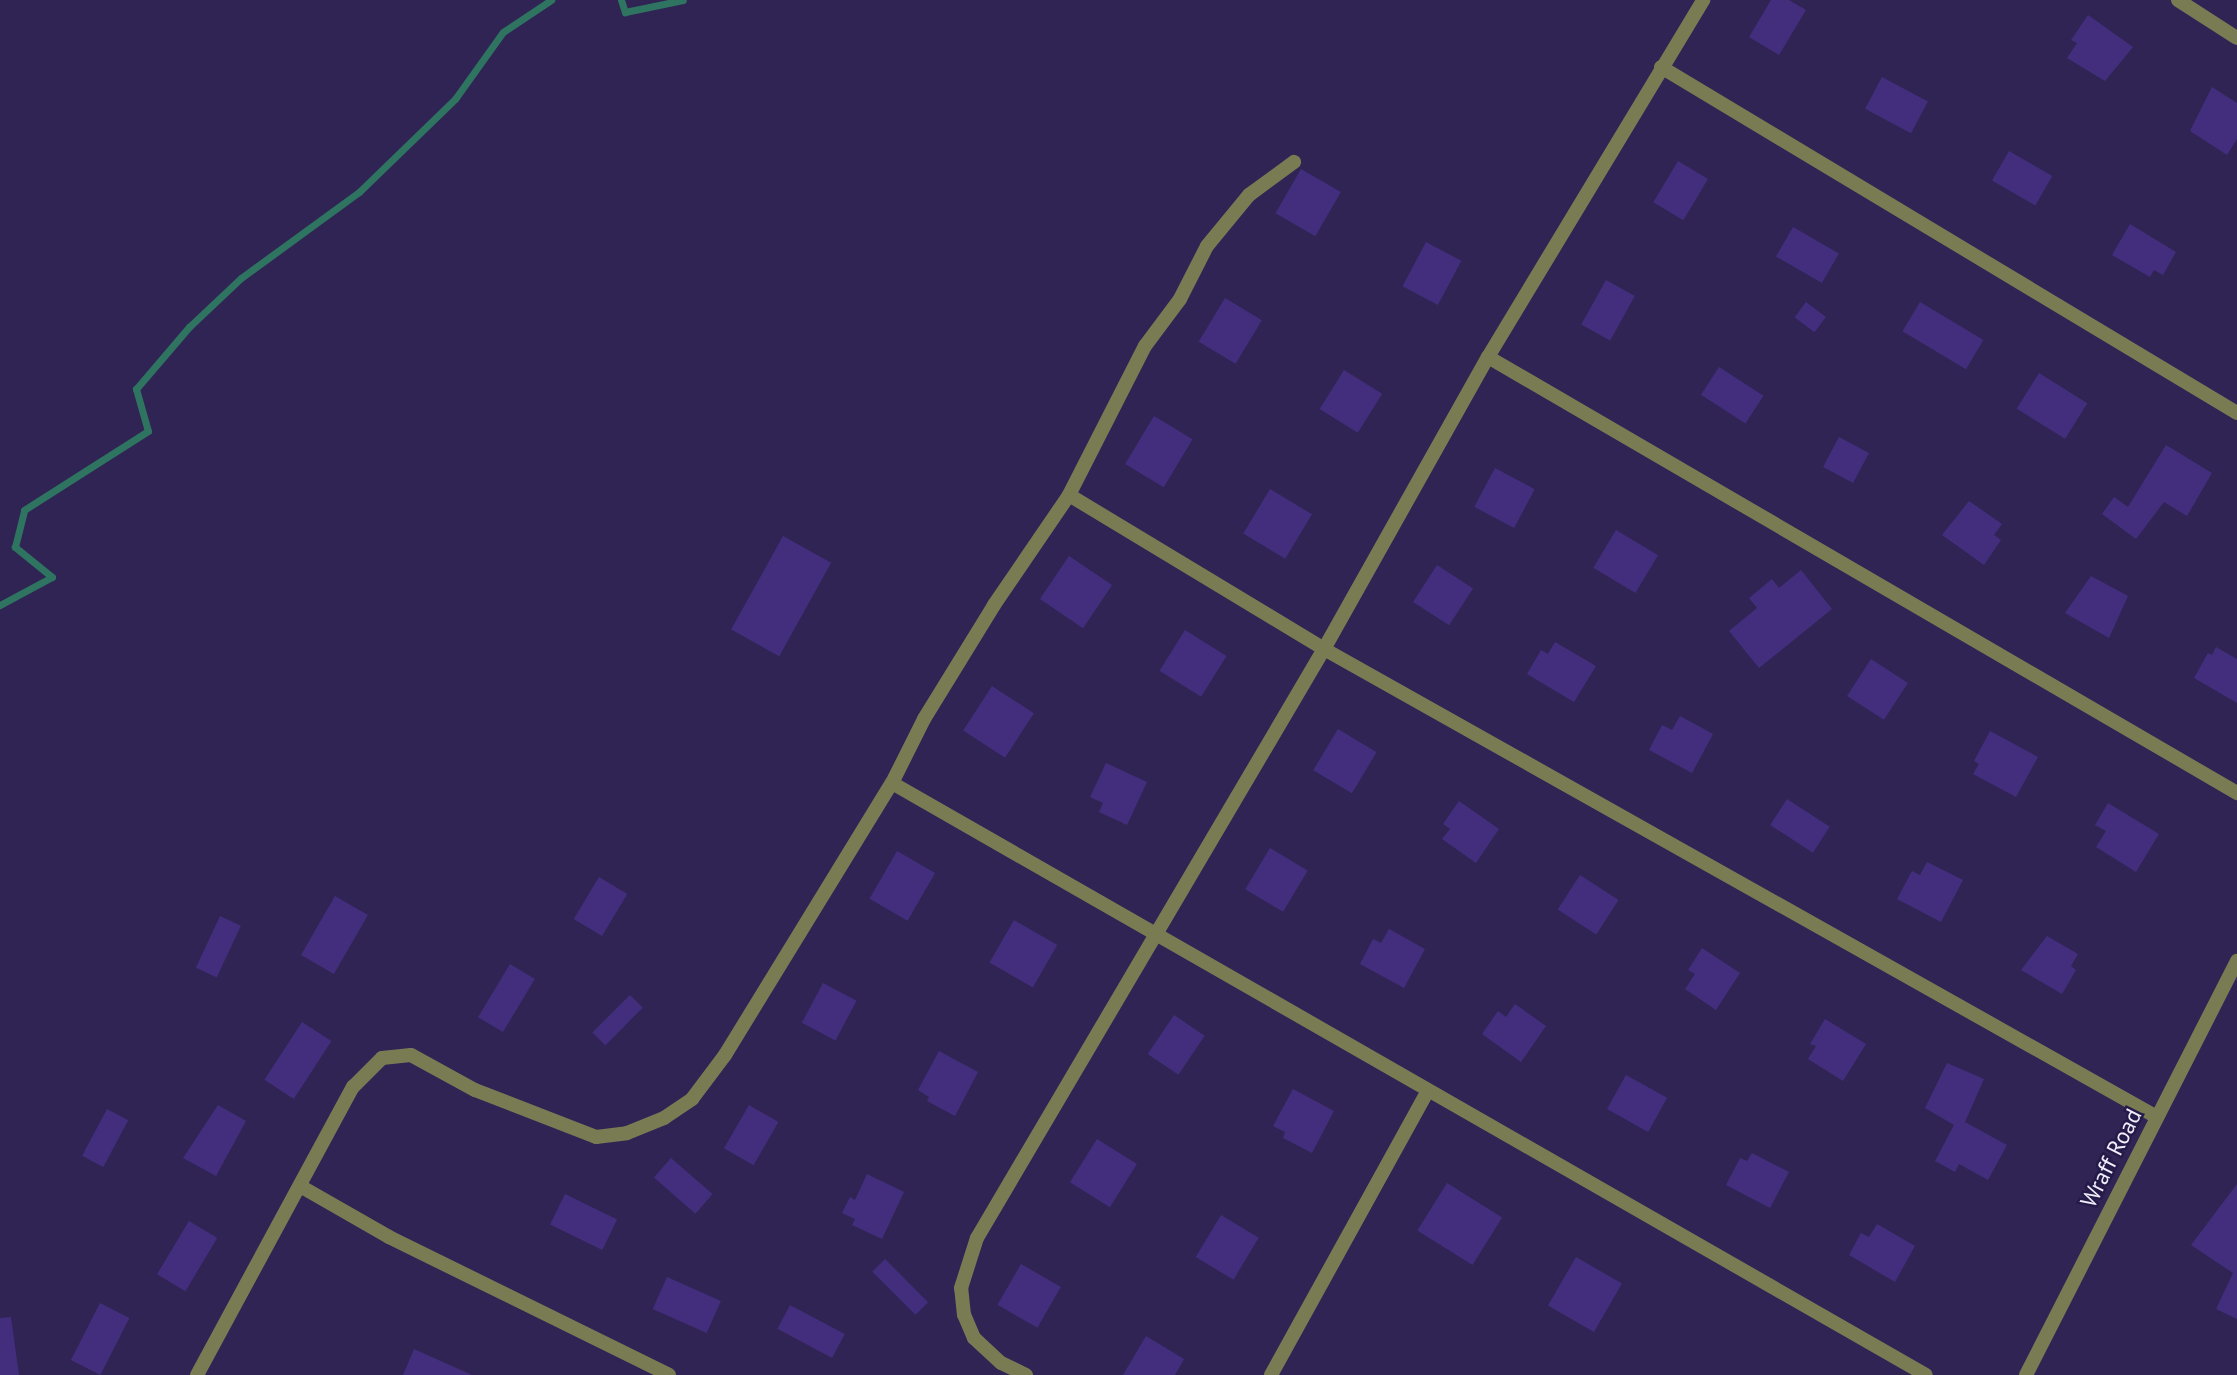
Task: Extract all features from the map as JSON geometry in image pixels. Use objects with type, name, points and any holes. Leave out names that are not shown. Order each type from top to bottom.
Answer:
[{"type":"street","points":[[1026,1375],[1001,1363],[974,1338],[964,1315],[961,1288],[977,1238],[1153,934],[1324,649],[1488,357],[1703,0]]},
{"type":"street","points":[[2178,0],[2237,38]]},
{"type":"street","points":[[1661,67],[2237,413]]},
{"type":"street","points":[[197,1375],[353,1087],[382,1058],[397,1054],[411,1055],[475,1090],[596,1138],[627,1133],[664,1118],[692,1099],[725,1055],[892,783],[955,668],[1031,545],[1069,495],[1145,346],[1180,299],[1207,247],[1249,195],[1294,162]]},
{"type":"street","points":[[1488,357],[2237,793]]},
{"type":"street","points":[[1069,495],[1324,649],[2157,1117]]},
{"type":"street","points":[[892,783],[1926,1375]]},
{"type":"street","name":"Wraff Road","points":[[2026,1375],[2237,961]]},
{"type":"street","points":[[1271,1375],[1428,1091]]},
{"type":"street","points":[[300,1186],[389,1237],[669,1375]]},
{"type":"building","points":[[1771,0],[1789,0],[1806,10],[1779,55],[1749,37]]},
{"type":"building","points":[[2088,15],[2133,47],[2105,81],[2067,58],[2077,43],[2071,40]]},
{"type":"building","points":[[1882,77],[1928,101],[1911,133],[1865,109]]},
{"type":"building","points":[[2212,87],[2237,103],[2237,139],[2227,155],[2190,131]]},
{"type":"building","points":[[2009,151],[2052,176],[2035,205],[1992,180]]},
{"type":"building","points":[[1678,161],[1708,179],[1683,220],[1653,202]]},
{"type":"building","points":[[1301,169],[1341,192],[1315,236],[1276,213]]},
{"type":"building","points":[[2130,224],[2176,252],[2163,275],[2154,270],[2150,277],[2112,255]]},
{"type":"building","points":[[1793,227],[1839,254],[1822,283],[1776,256]]},
{"type":"building","points":[[1426,242],[1461,261],[1438,305],[1403,286]]},
{"type":"building","points":[[1606,280],[1635,296],[1610,341],[1581,325]]},
{"type":"building","points":[[1225,298],[1262,320],[1236,364],[1199,342]]},
{"type":"building","points":[[1806,302],[1826,317],[1815,332],[1795,317]]},
{"type":"building","points":[[1920,302],[1983,340],[1966,369],[1902,331]]},
{"type":"building","points":[[1719,367],[1763,396],[1745,424],[1701,395]]},
{"type":"building","points":[[1344,370],[1382,394],[1358,433],[1320,409]]},
{"type":"building","points":[[2039,373],[2087,403],[2065,439],[2017,409]]},
{"type":"building","points":[[1154,416],[1193,439],[1164,487],[1125,464]]},
{"type":"building","points":[[1839,437],[1869,453],[1853,483],[1823,467]]},
{"type":"building","points":[[2166,445],[2212,473],[2187,516],[2164,502],[2136,539],[2102,514],[2114,497],[2128,507]]},
{"type":"building","points":[[1495,468],[1535,489],[1514,528],[1474,507]]},
{"type":"building","points":[[1270,489],[1312,514],[1285,559],[1243,534]]},
{"type":"building","points":[[1969,501],[2002,524],[1994,535],[2001,540],[1984,565],[1942,535]]},
{"type":"building","points":[[1616,530],[1658,555],[1635,593],[1593,568]]},
{"type":"building","points":[[783,536],[831,563],[779,656],[731,630]]},
{"type":"building","points":[[1069,556],[1112,585],[1083,628],[1040,599]]},
{"type":"building","points":[[1437,565],[1473,588],[1449,625],[1413,602]]},
{"type":"building","points":[[1801,570],[1832,609],[1759,668],[1729,631],[1757,608],[1749,598],[1772,579],[1779,588]]},
{"type":"building","points":[[2091,576],[2128,596],[2109,638],[2065,613]]},
{"type":"building","points":[[1185,630],[1227,656],[1201,697],[1160,671]]},
{"type":"building","points":[[1555,642],[1596,666],[1574,702],[1527,674],[1541,650],[1548,654]]},
{"type":"building","points":[[2216,647],[2237,659],[2237,703],[2194,678],[2208,653],[2212,655]]},
{"type":"building","points":[[1871,659],[1908,683],[1884,720],[1847,696]]},
{"type":"building","points":[[992,686],[1034,713],[1005,758],[963,730]]},
{"type":"building","points":[[1680,716],[1713,734],[1692,773],[1649,750],[1662,725],[1672,730]]},
{"type":"building","points":[[1338,729],[1377,752],[1352,793],[1313,770]]},
{"type":"building","points":[[1990,731],[2038,757],[2016,797],[1973,774],[1979,764],[1974,761]]},
{"type":"building","points":[[1106,763],[1147,782],[1127,825],[1099,812],[1103,803],[1090,797]]},
{"type":"building","points":[[1787,799],[1830,827],[1813,853],[1770,825]]},
{"type":"building","points":[[1459,801],[1499,829],[1476,863],[1442,839],[1450,829],[1443,824]]},
{"type":"building","points":[[2108,803],[2159,834],[2136,872],[2096,847],[2106,831],[2095,825]]},
{"type":"building","points":[[1270,848],[1308,871],[1283,912],[1245,889]]},
{"type":"building","points":[[897,851],[935,873],[908,921],[870,899]]},
{"type":"building","points":[[1927,862],[1963,880],[1941,922],[1897,899],[1912,871],[1920,875]]},
{"type":"building","points":[[1580,875],[1619,900],[1596,934],[1558,909]]},
{"type":"building","points":[[599,877],[627,894],[602,936],[574,919]]},
{"type":"building","points":[[335,896],[368,915],[334,974],[301,955]]},
{"type":"building","points":[[220,916],[241,926],[217,977],[196,968]]},
{"type":"building","points":[[1014,920],[1057,945],[1033,987],[990,962]]},
{"type":"building","points":[[1389,929],[1425,949],[1404,988],[1360,964],[1373,939],[1381,943]]},
{"type":"building","points":[[2047,936],[2078,954],[2071,966],[2076,970],[2062,994],[2021,970]]},
{"type":"building","points":[[1702,948],[1740,973],[1716,1010],[1685,989],[1695,974],[1688,970]]},
{"type":"building","points":[[510,964],[535,979],[503,1032],[478,1017]]},
{"type":"building","points":[[823,983],[857,1001],[835,1041],[802,1023]]},
{"type":"building","points":[[630,995],[643,1008],[605,1045],[593,1032]]},
{"type":"building","points":[[1515,1004],[1546,1026],[1521,1062],[1482,1034],[1498,1011],[1506,1017]]},
{"type":"building","points":[[1174,1015],[1205,1036],[1178,1075],[1148,1054]]},
{"type":"building","points":[[1825,1019],[1866,1044],[1843,1081],[1808,1059],[1816,1046],[1810,1044]]},
{"type":"building","points":[[302,1022],[331,1041],[294,1099],[264,1080]]},
{"type":"building","points":[[939,1051],[978,1072],[955,1116],[927,1101],[929,1097],[918,1090]]},
{"type":"building","points":[[1947,1063],[1984,1079],[1965,1122],[2007,1145],[1988,1180],[1959,1164],[1955,1172],[1935,1161],[1954,1125],[1925,1108]]},
{"type":"building","points":[[1626,1075],[1667,1098],[1648,1132],[1607,1109]]},
{"type":"building","points":[[1293,1089],[1334,1111],[1312,1153],[1283,1138],[1285,1132],[1273,1126]]},
{"type":"building","points":[[218,1105],[246,1121],[216,1176],[183,1158]]},
{"type":"building","points":[[749,1105],[778,1122],[753,1165],[724,1148]]},
{"type":"building","points":[[107,1109],[128,1120],[103,1167],[82,1156]]},
{"type":"building","points":[[1097,1139],[1137,1164],[1110,1207],[1070,1182]]},
{"type":"building","points":[[1752,1153],[1789,1172],[1770,1208],[1726,1185],[1740,1158],[1747,1161]]},
{"type":"building","points":[[671,1158],[713,1194],[695,1214],[654,1178]]},
{"type":"building","points":[[867,1174],[904,1192],[882,1239],[852,1225],[855,1219],[842,1213],[850,1197],[855,1200]]},
{"type":"building","points":[[1447,1183],[1502,1217],[1472,1265],[1417,1230]]},
{"type":"building","points":[[2237,1184],[2237,1319],[2216,1309],[2233,1273],[2191,1245]]},
{"type":"building","points":[[565,1194],[617,1219],[602,1250],[550,1225]]},
{"type":"building","points":[[1221,1215],[1259,1238],[1233,1280],[1196,1257]]},
{"type":"building","points":[[189,1221],[217,1238],[185,1291],[157,1274]]},
{"type":"building","points":[[1877,1224],[1915,1246],[1895,1282],[1849,1255],[1861,1233],[1869,1237]]},
{"type":"building","points":[[1576,1257],[1622,1284],[1594,1332],[1548,1305]]},
{"type":"building","points":[[885,1259],[928,1302],[915,1315],[872,1272]]},
{"type":"building","points":[[1021,1264],[1061,1287],[1037,1328],[998,1305]]},
{"type":"building","points":[[667,1277],[721,1301],[707,1333],[653,1309]]},
{"type":"building","points":[[100,1303],[129,1318],[100,1375],[71,1360]]},
{"type":"building","points":[[790,1305],[845,1334],[832,1358],[777,1329]]},
{"type":"building","points":[[11,1317],[19,1375],[0,1375],[0,1318]]},
{"type":"building","points":[[1146,1336],[1184,1359],[1175,1375],[1123,1375]]},
{"type":"building","points":[[414,1349],[472,1375],[403,1375]]},
{"type":"waterway","points":[[0,605],[52,577],[15,547],[24,510],[148,431],[136,389],[189,327],[241,278],[359,192],[455,99],[503,32],[551,0]]},
{"type":"waterway","points":[[621,0],[625,12],[683,0]]}]
